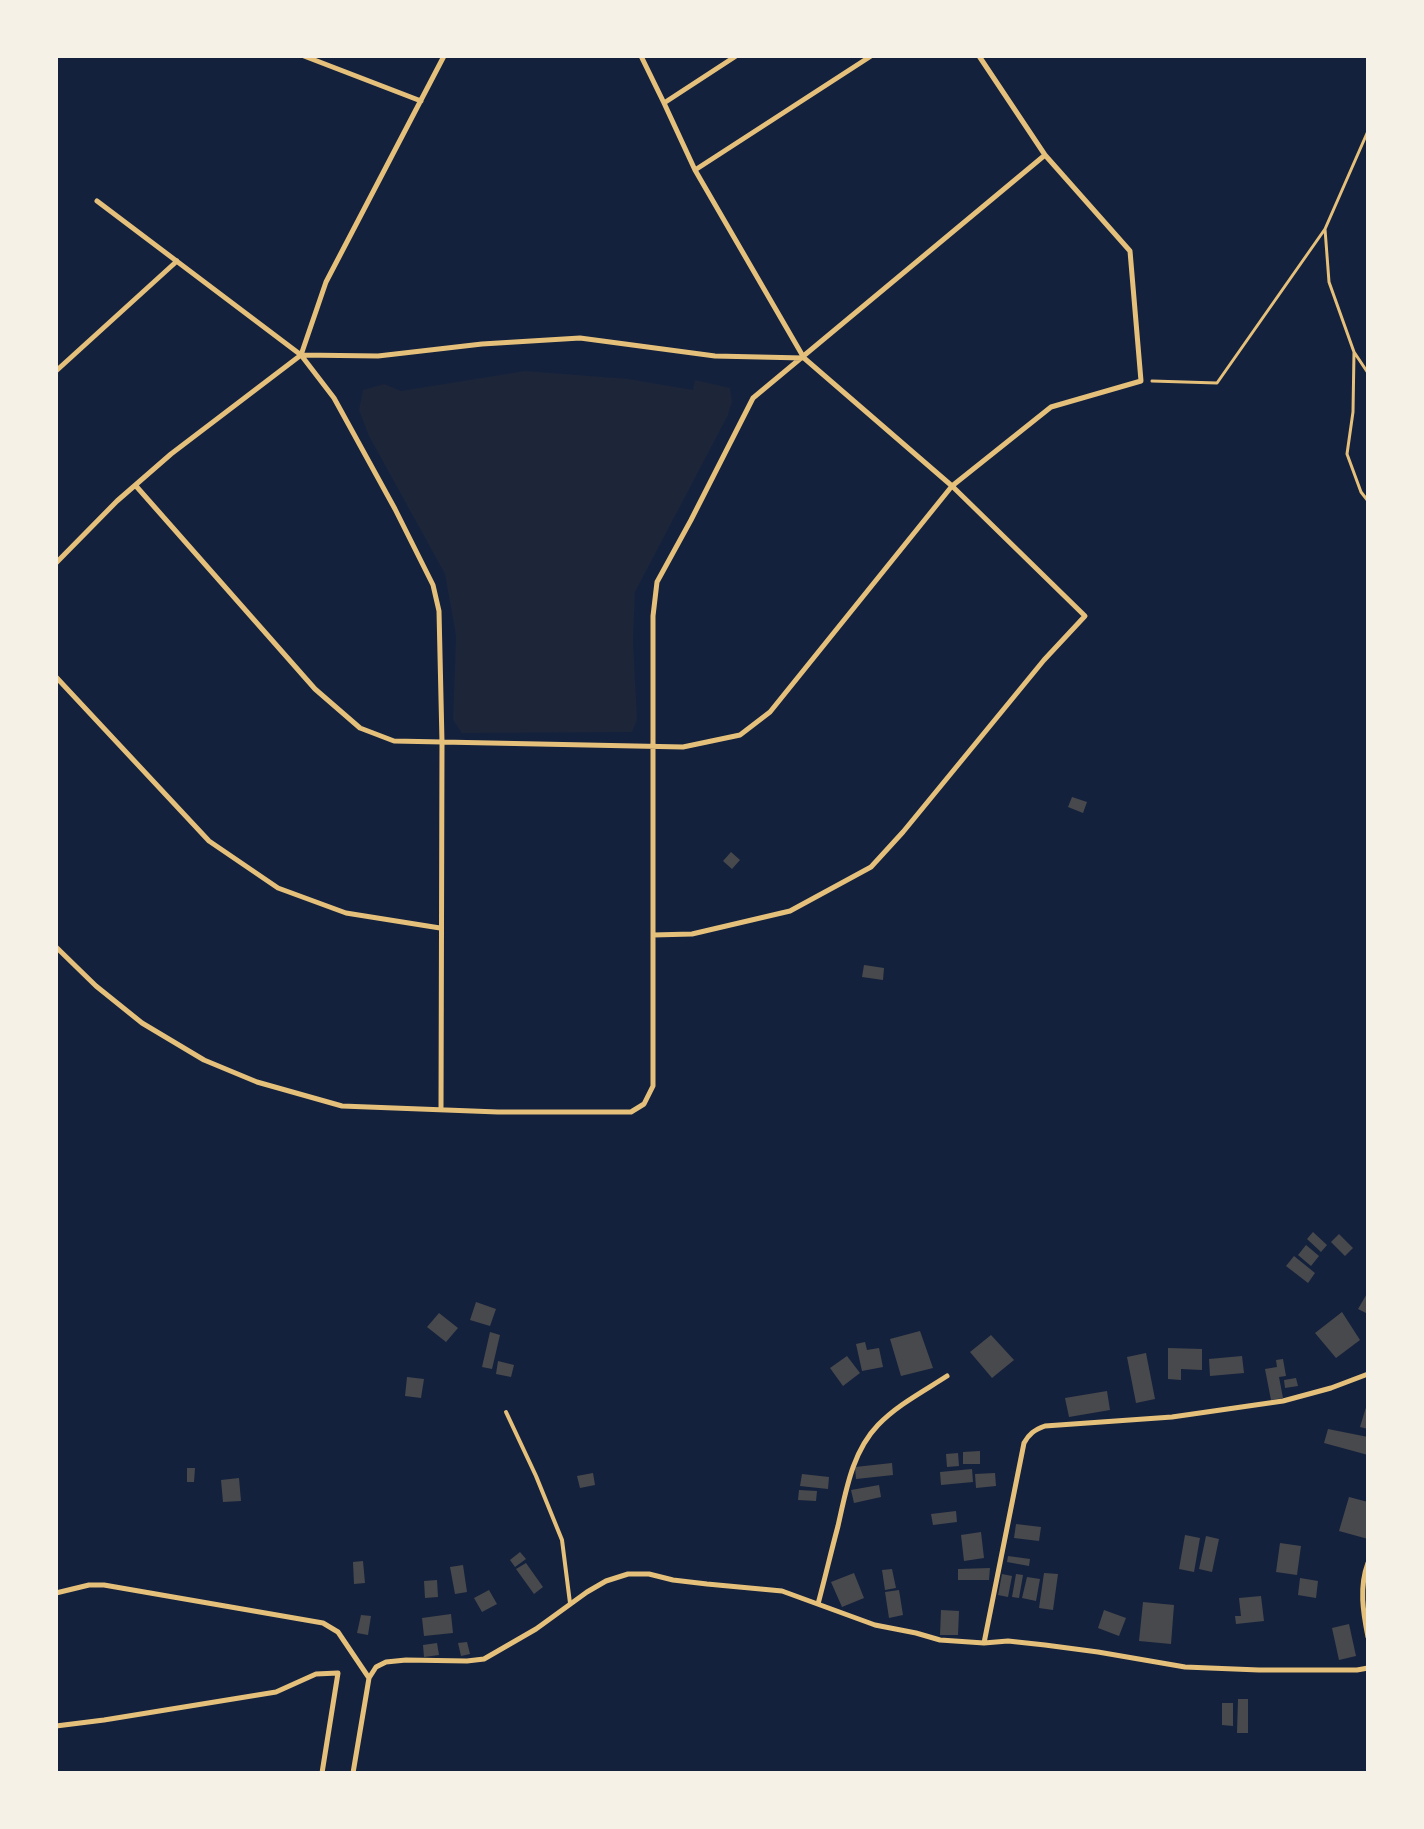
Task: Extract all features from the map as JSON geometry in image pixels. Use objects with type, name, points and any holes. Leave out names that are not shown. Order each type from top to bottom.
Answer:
[{"type":"street","points":[[304,56],[421,101]]},
{"type":"street","points":[[56,563],[118,501],[171,454],[301,355],[326,282],[444,56]]},
{"type":"street","points":[[641,56],[695,170],[804,358],[952,486],[1085,616],[1044,660],[903,832],[871,867],[790,911],[692,934],[653,935]]},
{"type":"street","points":[[664,103],[736,56]]},
{"type":"street","points":[[695,170],[871,56]]},
{"type":"street","points":[[136,486],[315,689],[360,728],[394,741],[653,747],[682,747],[740,735],[770,712],[952,486],[1051,407],[1141,381],[1130,251],[1045,155],[979,56]]},
{"type":"street","points":[[56,947],[96,986],[142,1023],[204,1060],[257,1082],[342,1106],[498,1112],[630,1112],[644,1104],[653,1086],[653,616],[657,582],[753,398],[804,358],[1045,155]]},
{"type":"street","points":[[97,201],[301,355],[334,398],[395,509],[433,585],[439,611],[442,742],[441,1110]]},
{"type":"street","points":[[56,371],[177,261]]},
{"type":"street","points":[[301,355],[378,356],[482,344],[580,338],[715,356],[804,358]]},
{"type":"street","points":[[56,677],[209,841],[278,888],[346,913],[440,928]]},
{"type":"street","points":[[984,1643],[1024,1443],[1035,1430],[1044,1426],[1172,1418],[1283,1401],[1331,1388],[1368,1374]]},
{"type":"street","points":[[818,1604],[847,1488],[860,1450],[879,1424],[910,1400],[947,1376]]},
{"type":"street","points":[[1368,1563],[1363,1579],[1362,1596],[1368,1637]]},
{"type":"street","points":[[354,1773],[370,1678],[376,1667],[386,1662],[406,1660],[467,1661],[484,1659],[536,1629],[570,1603],[606,1581],[628,1574],[649,1574],[682,1581],[782,1591],[875,1625],[940,1640],[984,1643],[1008,1641],[1185,1667],[1259,1670],[1357,1670],[1368,1668]]},
{"type":"street","points":[[56,1592],[89,1585],[104,1585],[323,1623],[338,1632],[370,1678]]},
{"type":"street","points":[[56,1726],[276,1692],[316,1674],[338,1673],[322,1773]]},
{"type":"lane","points":[[506,1412],[536,1476],[562,1540],[570,1603]]},
{"type":"path","points":[[1141,381],[1217,383],[1325,229],[1368,131]]},
{"type":"path","points":[[1325,229],[1329,282],[1354,352],[1368,374]]},
{"type":"path","points":[[1354,352],[1353,412],[1347,454],[1361,492],[1368,501]]},
{"type":"shaded area","points":[[525,371],[628,379],[693,390],[695,380],[730,388],[732,402],[728,415],[635,592],[633,640],[637,720],[632,732],[462,733],[453,720],[456,636],[445,574],[369,436],[359,410],[363,390],[384,384],[401,391]]},
{"type":"building","points":[[1072,797],[1087,802],[1083,813],[1068,807]]},
{"type":"building","points":[[731,852],[740,860],[732,869],[723,861]]},
{"type":"building","points":[[864,965],[884,968],[883,980],[862,977]]},
{"type":"building","points":[[1313,1232],[1327,1245],[1321,1252],[1307,1239]]},
{"type":"building","points":[[1339,1234],[1353,1248],[1345,1256],[1331,1242]]},
{"type":"building","points":[[1306,1245],[1319,1256],[1311,1266],[1298,1255]]},
{"type":"building","points":[[1294,1256],[1315,1273],[1308,1283],[1286,1266]]},
{"type":"building","points":[[1368,1292],[1368,1314],[1358,1309]]},
{"type":"building","points":[[476,1302],[496,1309],[490,1326],[470,1320]]},
{"type":"building","points":[[1342,1312],[1360,1340],[1336,1358],[1315,1333]]},
{"type":"building","points":[[439,1313],[458,1328],[446,1342],[427,1327]]},
{"type":"building","points":[[920,1331],[933,1368],[901,1376],[890,1339]]},
{"type":"building","points":[[490,1332],[500,1335],[492,1369],[482,1367]]},
{"type":"building","points":[[991,1335],[1014,1360],[992,1378],[970,1352]]},
{"type":"building","points":[[865,1342],[867,1350],[879,1348],[883,1367],[862,1371],[856,1344]]},
{"type":"building","points":[[1168,1348],[1202,1349],[1202,1370],[1181,1369],[1181,1380],[1168,1379]]},
{"type":"building","points":[[1146,1353],[1155,1399],[1136,1403],[1127,1357]]},
{"type":"building","points":[[847,1356],[860,1373],[843,1386],[830,1368]]},
{"type":"building","points":[[1242,1356],[1244,1373],[1210,1376],[1209,1359]]},
{"type":"building","points":[[1283,1359],[1286,1376],[1279,1377],[1283,1398],[1271,1400],[1265,1369],[1277,1367],[1276,1360]]},
{"type":"building","points":[[498,1361],[514,1365],[511,1377],[496,1374]]},
{"type":"building","points":[[407,1377],[424,1379],[421,1398],[405,1396]]},
{"type":"building","points":[[1296,1378],[1298,1386],[1285,1388],[1284,1380]]},
{"type":"building","points":[[1107,1391],[1110,1410],[1069,1417],[1065,1398]]},
{"type":"building","points":[[1368,1404],[1368,1429],[1360,1427]]},
{"type":"building","points":[[1328,1429],[1368,1437],[1368,1455],[1324,1443]]},
{"type":"building","points":[[980,1451],[980,1464],[963,1464],[963,1452]]},
{"type":"building","points":[[958,1453],[959,1466],[947,1467],[946,1454]]},
{"type":"building","points":[[892,1463],[893,1475],[856,1479],[855,1467]]},
{"type":"building","points":[[187,1468],[195,1468],[194,1482],[187,1482]]},
{"type":"building","points":[[972,1469],[973,1482],[941,1485],[940,1472]]},
{"type":"building","points":[[593,1473],[595,1485],[580,1488],[577,1476]]},
{"type":"building","points":[[995,1473],[996,1486],[976,1488],[975,1474]]},
{"type":"building","points":[[802,1474],[829,1477],[828,1489],[800,1486]]},
{"type":"building","points":[[239,1478],[241,1501],[223,1502],[221,1480]]},
{"type":"building","points":[[879,1485],[881,1497],[854,1503],[851,1490]]},
{"type":"building","points":[[799,1490],[817,1491],[816,1501],[798,1500]]},
{"type":"building","points":[[1349,1497],[1368,1502],[1368,1539],[1339,1531]]},
{"type":"building","points":[[956,1511],[957,1522],[933,1525],[931,1514]]},
{"type":"building","points":[[1016,1524],[1041,1527],[1039,1541],[1014,1538]]},
{"type":"building","points":[[981,1532],[984,1558],[964,1561],[961,1535]]},
{"type":"building","points":[[1185,1535],[1200,1538],[1194,1572],[1179,1569]]},
{"type":"building","points":[[1206,1536],[1219,1539],[1212,1572],[1199,1569]]},
{"type":"building","points":[[1280,1543],[1301,1546],[1297,1575],[1276,1572]]},
{"type":"building","points":[[520,1552],[526,1559],[515,1567],[510,1560]]},
{"type":"building","points":[[1008,1556],[1030,1559],[1029,1566],[1007,1562]]},
{"type":"building","points":[[363,1561],[365,1583],[354,1584],[353,1562]]},
{"type":"building","points":[[526,1563],[543,1587],[534,1594],[516,1569]]},
{"type":"building","points":[[463,1565],[467,1592],[455,1594],[450,1567]]},
{"type":"building","points":[[990,1568],[989,1580],[958,1580],[958,1569]]},
{"type":"building","points":[[892,1569],[896,1588],[885,1590],[882,1570]]},
{"type":"building","points":[[854,1573],[864,1598],[842,1607],[831,1582]]},
{"type":"building","points":[[1044,1573],[1058,1574],[1053,1610],[1039,1608]]},
{"type":"building","points":[[1002,1574],[1012,1576],[1008,1597],[998,1595]]},
{"type":"building","points":[[1016,1574],[1023,1575],[1019,1598],[1012,1597]]},
{"type":"building","points":[[1027,1577],[1040,1579],[1036,1601],[1022,1598]]},
{"type":"building","points":[[1300,1578],[1318,1581],[1316,1598],[1298,1595]]},
{"type":"building","points":[[437,1580],[438,1597],[425,1598],[424,1581]]},
{"type":"building","points":[[489,1590],[497,1604],[482,1612],[474,1598]]},
{"type":"building","points":[[899,1590],[903,1615],[889,1618],[885,1592]]},
{"type":"building","points":[[1261,1596],[1264,1621],[1236,1624],[1235,1616],[1241,1616],[1239,1598]]},
{"type":"building","points":[[1143,1602],[1174,1605],[1171,1644],[1139,1641]]},
{"type":"building","points":[[941,1610],[959,1611],[958,1635],[940,1635]]},
{"type":"building","points":[[1104,1610],[1126,1618],[1119,1636],[1098,1628]]},
{"type":"building","points":[[451,1614],[453,1633],[424,1636],[422,1618]]},
{"type":"building","points":[[361,1615],[371,1616],[368,1635],[357,1633]]},
{"type":"building","points":[[1349,1624],[1356,1656],[1339,1660],[1332,1628]]},
{"type":"building","points":[[467,1642],[470,1654],[461,1656],[458,1643]]},
{"type":"building","points":[[437,1643],[439,1655],[424,1657],[423,1645]]},
{"type":"building","points":[[1238,1699],[1248,1699],[1248,1733],[1237,1733]]},
{"type":"building","points":[[1222,1703],[1233,1703],[1233,1726],[1222,1725]]}]
